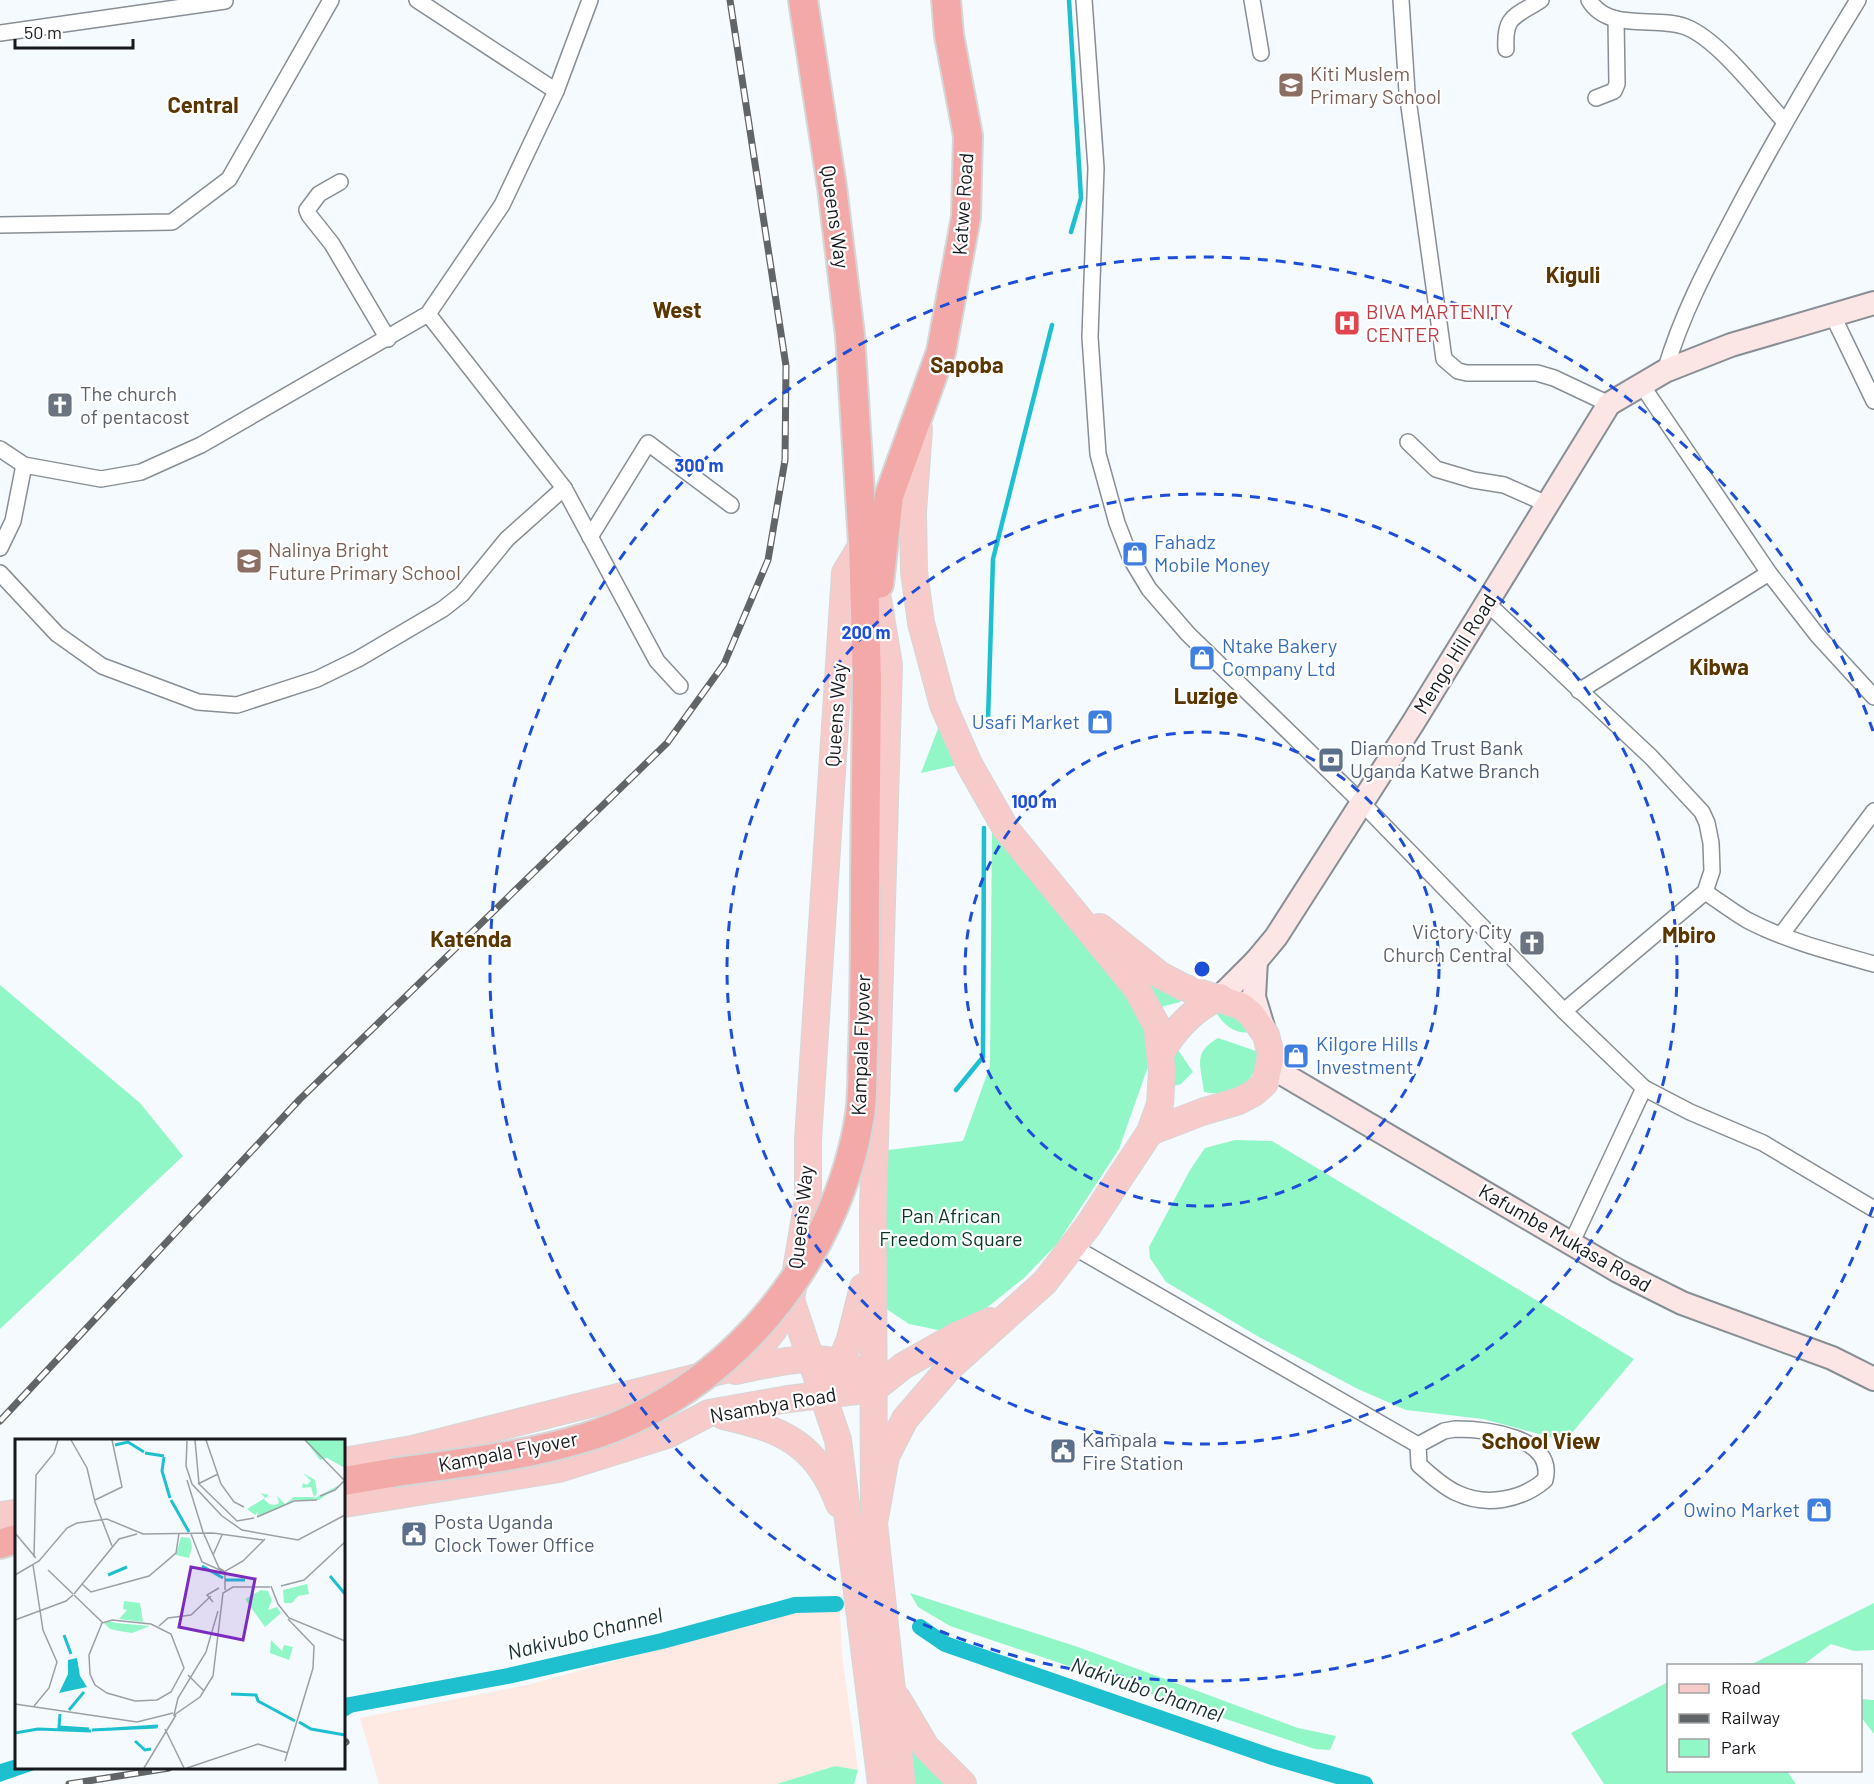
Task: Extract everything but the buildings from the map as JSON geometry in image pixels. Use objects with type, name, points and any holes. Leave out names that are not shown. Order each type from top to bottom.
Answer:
[{"type":"highway","name":"Queens Way","points":[[803,0],[832,187],[850,335],[863,543]]},
{"type":"highway","name":"Katwe Road","points":[[867,680],[888,496],[941,352],[954,292],[966,217],[968,136],[949,35],[946,0]]},
{"type":"highway","points":[[863,543],[867,680]]},
{"type":"highway","name":"Kampala Flyover","points":[[345,1480],[548,1448],[628,1421],[669,1401],[746,1340],[780,1300],[810,1256],[833,1212],[850,1164],[861,1114],[866,885],[867,680]]},
{"type":"highway","points":[[0,1522],[15,1524]]},
{"type":"highway","points":[[0,1544],[15,1539]]},
{"type":"main road","name":"Mengo Hill Road","points":[[1220,997],[1276,937],[1487,603],[1609,404],[1665,371],[1731,345],[1874,303]]},
{"type":"main road","points":[[874,1523],[886,1456],[905,1419],[949,1368],[1045,1282],[1150,1132],[1160,1104],[1162,1051],[1157,1026],[1137,989],[1006,829],[981,789],[954,733],[934,676],[921,623],[914,571],[913,512],[921,405]]},
{"type":"main road","name":"Queens Way","points":[[851,1539],[838,1440],[791,1300],[808,1199],[809,1129],[845,573],[863,543]]},
{"type":"main road","points":[[878,593],[889,665],[873,1241],[874,1523],[902,1784]]},
{"type":"main road","points":[[1065,902],[1121,942],[1160,975],[1183,987],[1220,997],[1241,1006],[1251,1014],[1266,1035]]},
{"type":"main road","points":[[1150,1132],[1239,1101],[1254,1093],[1265,1083],[1271,1067],[1271,1055],[1254,997],[1256,961]]},
{"type":"main road","points":[[1162,1051],[1180,1025],[1209,1001],[1220,997]]},
{"type":"main road","name":"Kafumbe Mukasa Road","points":[[1271,1067],[1618,1271],[1682,1303],[1832,1358],[1874,1379]]},
{"type":"main road","points":[[822,1395],[841,1364],[858,1313],[873,1241]]},
{"type":"main road","name":"Nsambya Road","points":[[345,1461],[412,1449],[725,1370],[756,1352],[778,1325],[791,1300]]},
{"type":"main road","points":[[874,1389],[903,1366],[958,1335],[1013,1312]]},
{"type":"main road","points":[[702,1377],[785,1361],[830,1361],[855,1370],[874,1389]]},
{"type":"main road","name":"Nsambya Road","points":[[345,1504],[560,1469],[667,1435],[709,1413],[874,1389]]},
{"type":"main road","points":[[709,1413],[773,1429],[814,1458],[828,1479],[851,1539],[881,1784]]},
{"type":"main road","points":[[0,1515],[15,1513]]},
{"type":"main road","points":[[0,1555],[15,1554]]},
{"type":"main road","points":[[893,1693],[926,1747],[963,1784]]},
{"type":"street","points":[[0,225],[172,222],[229,179],[331,0]]},
{"type":"street","points":[[417,0],[556,91]]},
{"type":"street","points":[[0,449],[24,465],[100,479],[141,472],[201,445],[428,314],[502,205],[556,91],[590,0]]},
{"type":"street","points":[[1084,0],[1095,168],[1090,337],[1092,399],[1098,453],[1117,523],[1131,559],[1149,589],[1188,634],[1362,803],[1564,1011],[1644,1088],[1763,1143],[1874,1209]]},
{"type":"street","points":[[1252,0],[1261,53]]},
{"type":"street","points":[[1401,0],[1407,92],[1444,359],[1458,371],[1467,373],[1537,373],[1554,378],[1609,404]]},
{"type":"street","points":[[1506,49],[1504,29],[1509,20],[1541,0]]},
{"type":"street","points":[[1588,0],[1599,12],[1617,19],[1685,26],[1699,33],[1717,48],[1785,122]]},
{"type":"street","points":[[1665,371],[1675,338],[1700,281],[1785,122],[1858,0]]},
{"type":"street","points":[[0,33],[225,1]]},
{"type":"street","points":[[1596,98],[1614,91],[1617,84],[1617,19]]},
{"type":"street","points":[[340,182],[310,204],[307,210],[332,244],[388,339]]},
{"type":"street","points":[[428,314],[564,488],[657,661],[680,686]]},
{"type":"street","points":[[1832,314],[1874,401]]},
{"type":"street","points":[[1641,384],[1769,573],[1818,636],[1874,698]]},
{"type":"street","points":[[590,537],[648,442],[731,505]]},
{"type":"street","points":[[1408,442],[1436,469],[1473,480],[1504,485],[1547,504]]},
{"type":"street","points":[[0,548],[13,521],[24,465]]},
{"type":"street","points":[[0,573],[57,634],[102,666],[198,702],[237,705],[317,679],[358,659],[442,609],[462,594],[507,539],[564,488]]},
{"type":"street","points":[[1579,690],[1769,573]]},
{"type":"street","points":[[1487,603],[1651,758],[1702,812],[1707,823],[1712,871],[1705,892],[1564,1011]]},
{"type":"street","points":[[1781,935],[1874,811]]},
{"type":"street","points":[[1705,892],[1747,920],[1781,935],[1811,947],[1874,964]]},
{"type":"street","points":[[1571,1244],[1644,1088]]},
{"type":"street","points":[[1072,1246],[1418,1445]]},
{"type":"street","points":[[1455,1429],[1475,1429],[1510,1436],[1535,1447],[1546,1465],[1547,1473],[1545,1480],[1534,1489],[1491,1501],[1474,1499],[1456,1493],[1419,1465],[1418,1445],[1444,1431],[1455,1429]]},
{"type":"shaded area","points":[[840,1608],[842,1656],[858,1770],[835,1766],[777,1784],[379,1784],[360,1718],[527,1685],[795,1612]]},
{"type":"green space","points":[[939,726],[957,765],[921,773]]},
{"type":"green space","name":"Pan African Freedom Square","points":[[992,828],[1138,1009],[1151,1058],[1119,1149],[1057,1244],[1024,1278],[970,1321],[938,1330],[909,1324],[888,1310],[869,1274],[863,1153],[963,1141],[990,1066]]},
{"type":"green space","points":[[1127,954],[1167,993],[1181,1000],[1180,1002],[1161,1007]]},
{"type":"green space","points":[[0,985],[140,1103],[183,1156],[0,1329]]},
{"type":"green space","points":[[1229,1009],[1250,1032],[1239,1032],[1229,1027],[1215,1010]]},
{"type":"green space","points":[[1218,1038],[1259,1052],[1257,1063],[1254,1072],[1242,1086],[1225,1093],[1204,1092],[1200,1067],[1201,1055],[1204,1049]]},
{"type":"green space","points":[[1172,1050],[1178,1050],[1193,1072],[1181,1084],[1174,1086]]},
{"type":"green space","points":[[1235,1140],[1272,1141],[1634,1359],[1565,1441],[1483,1419],[1406,1410],[1358,1389],[1259,1337],[1166,1282],[1150,1258],[1149,1247],[1190,1170],[1205,1148]]},
{"type":"green space","points":[[910,1593],[1078,1647],[1298,1728],[1336,1736],[1330,1750],[1315,1749],[950,1626],[918,1607]]},
{"type":"green space","points":[[1874,1603],[1874,1650],[1854,1651],[1831,1644],[1804,1664],[1728,1664],[1754,1663]]},
{"type":"green space","points":[[1667,1683],[1667,1772],[1788,1772],[1796,1784],[1604,1784],[1571,1733]]},
{"type":"green space","points":[[1862,1699],[1874,1700],[1874,1734],[1862,1718]]},
{"type":"green space","points":[[904,1736],[919,1758],[944,1784],[910,1784]]},
{"type":"green space","points":[[835,1766],[858,1770],[854,1784],[777,1784]]},
{"type":"water","points":[[345,1697],[369,1702],[345,1717]]},
{"type":"water","points":[[15,1759],[15,1769],[37,1769],[0,1782],[0,1764]]},
{"type":"waterway","points":[[1069,0],[1081,198],[1071,232]]},
{"type":"waterway","points":[[988,720],[993,559],[1052,325]]},
{"type":"waterway","points":[[956,1090],[983,1057],[984,828]]},
{"type":"waterway","name":"Nakivubo Channel","points":[[345,1706],[508,1676],[662,1641],[795,1605],[836,1604]]},
{"type":"waterway","name":"Nakivubo Channel","points":[[920,1627],[945,1644],[1272,1757],[1365,1784]]},
{"type":"railway","points":[[0,1421],[300,1099],[667,743],[724,664],[768,560],[785,460],[786,366],[730,0]]},
{"type":"railway","points":[[69,1784],[163,1769]]},
{"type":"place","name":"Kiti Muslem Primary School","points":[[1291,85]]},
{"type":"place","name":"BIVA MARTENITY CENTER","points":[[1347,323]]},
{"type":"place","name":"The church of pentacost","points":[[60,405]]},
{"type":"place","name":"Fahadz Mobile Money","points":[[1135,554]]},
{"type":"place","name":"Nalinya Bright Future Primary School","points":[[249,561]]},
{"type":"place","name":"Ntake Bakery Company Ltd","points":[[1202,658]]},
{"type":"place","name":"Usafi Market","points":[[1100,722]]},
{"type":"place","name":"Diamond Trust Bank Uganda Katwe Branch","points":[[1331,760]]},
{"type":"place","name":"Victory City Church Central","points":[[1532,943]]},
{"type":"place","name":"Kilgore Hills Investment","points":[[1296,1056]]},
{"type":"place","name":"Kampala Fire Station","points":[[1063,1451]]},
{"type":"place","name":"Owino Market","points":[[1819,1510]]},
{"type":"place","name":"Posta Uganda Clock Tower Office","points":[[414,1534]]},
{"type":"district","name":"Central","points":[[203,105]]},
{"type":"district","name":"Kiguli","points":[[1573,275]]},
{"type":"district","name":"West","points":[[677,310]]},
{"type":"district","name":"Sapoba","points":[[967,365]]},
{"type":"district","name":"Kibwa","points":[[1719,667]]},
{"type":"district","name":"Luzige","points":[[1206,696]]},
{"type":"district","name":"Mbiro","points":[[1689,935]]},
{"type":"district","name":"Katenda","points":[[471,939]]},
{"type":"district","name":"School View","points":[[1541,1441]]}]
